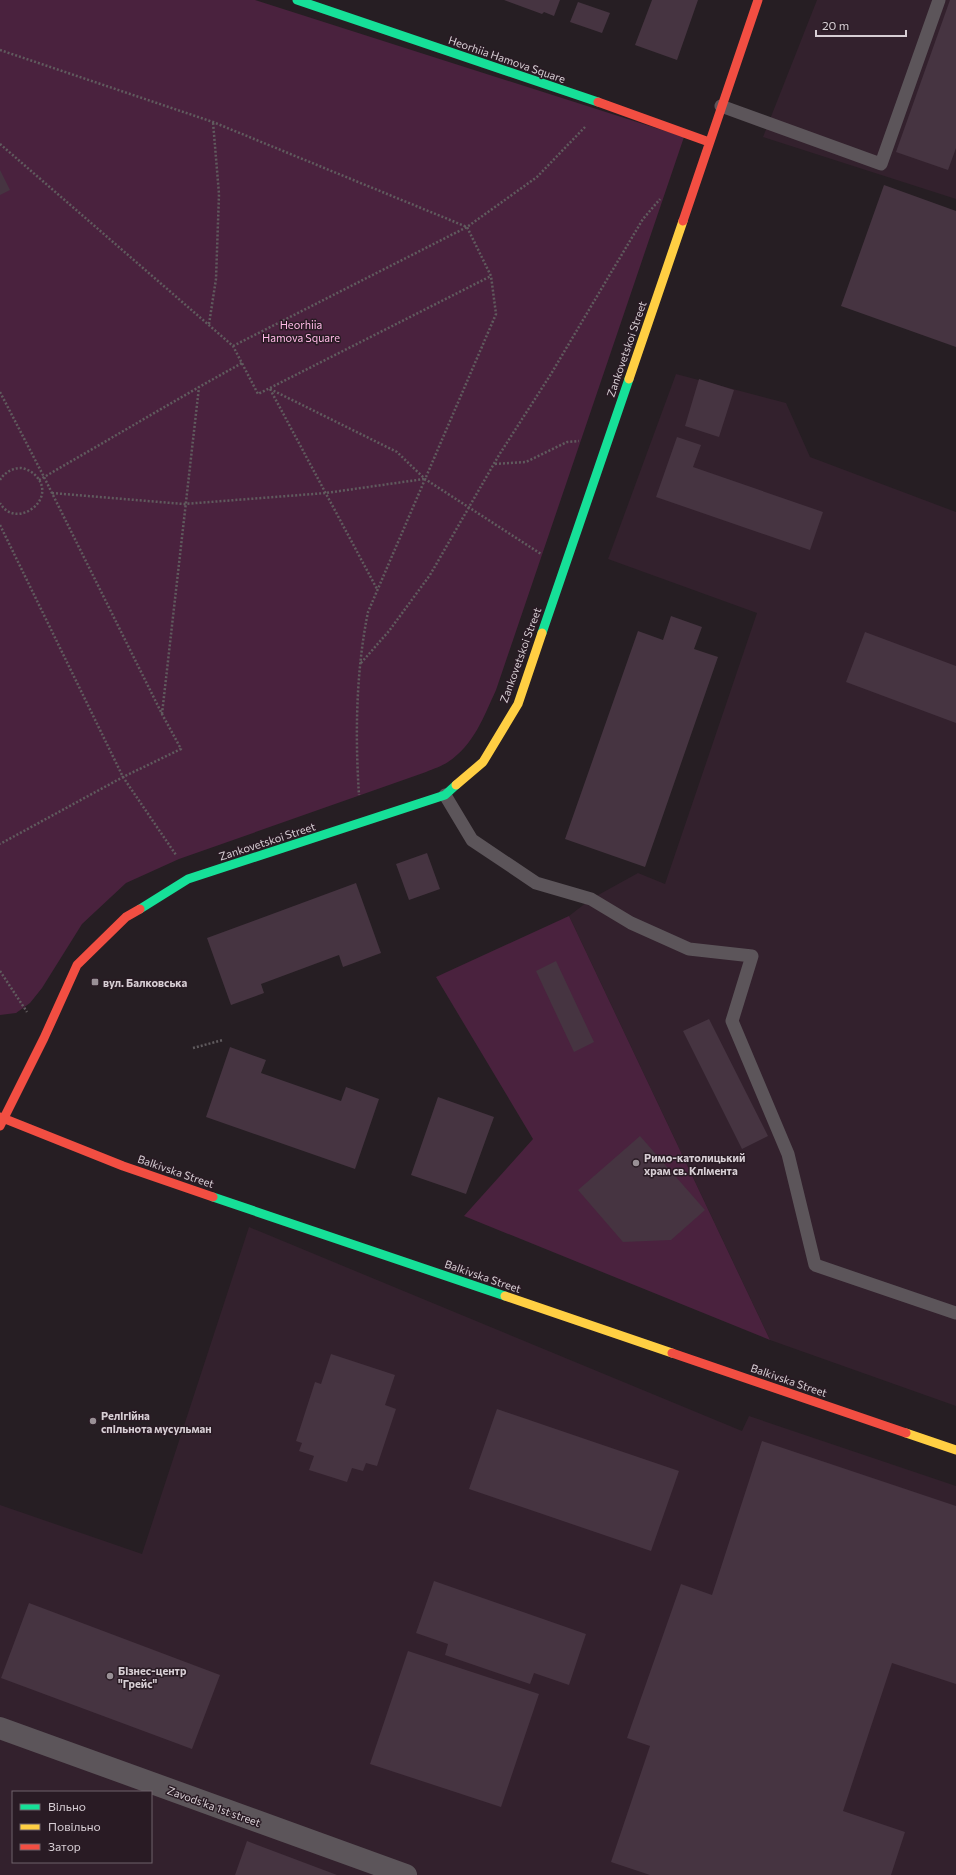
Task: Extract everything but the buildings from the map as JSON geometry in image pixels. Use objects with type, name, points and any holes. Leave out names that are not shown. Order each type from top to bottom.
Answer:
[{"type":"street","name":"Heorhiia Hamova Square","points":[[297,0],[709,142]]},
{"type":"street","name":"Zankovetskoi Street","points":[[1,1136],[1,1119],[44,1038],[76,965],[126,918],[188,878],[445,795],[483,762],[518,704],[758,0]]},
{"type":"street","name":"Balkivska Street","points":[[1,1119],[123,1166],[956,1450]]},
{"type":"street","name":"Zavods'ka 1st street","points":[[0,1728],[406,1875]]},
{"type":"lane","points":[[721,106],[881,164],[939,0]]},
{"type":"lane","points":[[445,795],[472,840],[536,883],[591,899],[631,923],[689,949],[752,956],[732,1021],[788,1154],[815,1265],[956,1313]]},
{"type":"path","points":[[0,50],[213,122],[467,227],[491,276],[496,314],[368,612],[360,663],[357,763],[360,823]]},
{"type":"path","points":[[233,346],[467,227],[537,177],[605,105]]},
{"type":"path","points":[[209,325],[216,279],[219,194],[213,122]]},
{"type":"path","points":[[0,144],[233,346],[258,394],[491,276]]},
{"type":"path","points":[[360,663],[389,631],[430,575],[494,464],[551,374],[644,219],[664,195]]},
{"type":"path","points":[[39,480],[242,363]]},
{"type":"path","points":[[162,714],[184,504],[199,387]]},
{"type":"path","points":[[270,388],[397,452],[425,479],[564,568]]},
{"type":"path","points":[[270,388],[378,589]]},
{"type":"path","points":[[0,392],[181,749],[123,777],[0,844]]},
{"type":"path","points":[[494,464],[526,462],[567,442],[608,439]]},
{"type":"path","points":[[0,480],[7,472],[21,468],[28,470],[39,480],[42,494],[40,501],[30,512],[15,514],[8,511],[0,503]]},
{"type":"path","points":[[52,493],[184,504],[326,493],[425,479]]},
{"type":"path","points":[[0,526],[123,777],[179,858],[188,878]]},
{"type":"path","points":[[0,971],[44,1038]]},
{"type":"path","points":[[193,1048],[223,1040]]},
{"type":"shaded area","points":[[817,0],[956,0],[956,199],[763,137]]},
{"type":"shaded area","points":[[676,374],[786,403],[810,457],[956,512],[956,1406],[770,1340],[569,916],[591,899],[638,873],[665,884],[757,613],[608,559]]},
{"type":"shaded area","points":[[249,1227],[742,1431],[749,1416],[956,1486],[956,1875],[0,1875],[0,1505],[142,1554]]},
{"type":"green space","name":"Heorhiia Hamova Square","points":[[0,0],[255,0],[684,137],[496,690],[482,720],[465,747],[448,762],[426,772],[179,859],[126,883],[82,924],[42,988],[30,1003],[16,1013],[0,1015]]},
{"type":"green space","points":[[569,916],[770,1340],[464,1216],[533,1139],[436,977]]},
{"type":"traffic: fast","points":[[297,0],[598,102]]},
{"type":"traffic: fast","points":[[542,633],[629,379]]},
{"type":"traffic: fast","points":[[140,909],[188,879],[445,795],[456,785]]},
{"type":"traffic: fast","points":[[213,1197],[505,1296]]},
{"type":"traffic: slow","points":[[629,379],[683,221]]},
{"type":"traffic: slow","points":[[456,785],[483,762],[518,704],[542,633]]},
{"type":"traffic: slow","points":[[505,1296],[672,1353]]},
{"type":"traffic: slow","points":[[906,1433],[956,1450]]},
{"type":"traffic: jam","points":[[683,221],[758,0]]},
{"type":"traffic: jam","points":[[598,102],[709,142]]},
{"type":"traffic: jam","points":[[0,1126],[44,1038],[77,965],[126,917],[140,909]]},
{"type":"traffic: jam","points":[[0,1117],[123,1166],[213,1197]]},
{"type":"traffic: jam","points":[[672,1353],[906,1433]]},
{"type":"place","name":"вул. Балковська","points":[[95,982]]},
{"type":"place","name":"Римо-католицький храм св. Клімента","points":[[636,1163]]},
{"type":"place","name":"Релігійна спільнота мусульман","points":[[93,1421]]},
{"type":"place","name":"Бізнес-центр \"Грейс\"","points":[[110,1676]]}]
